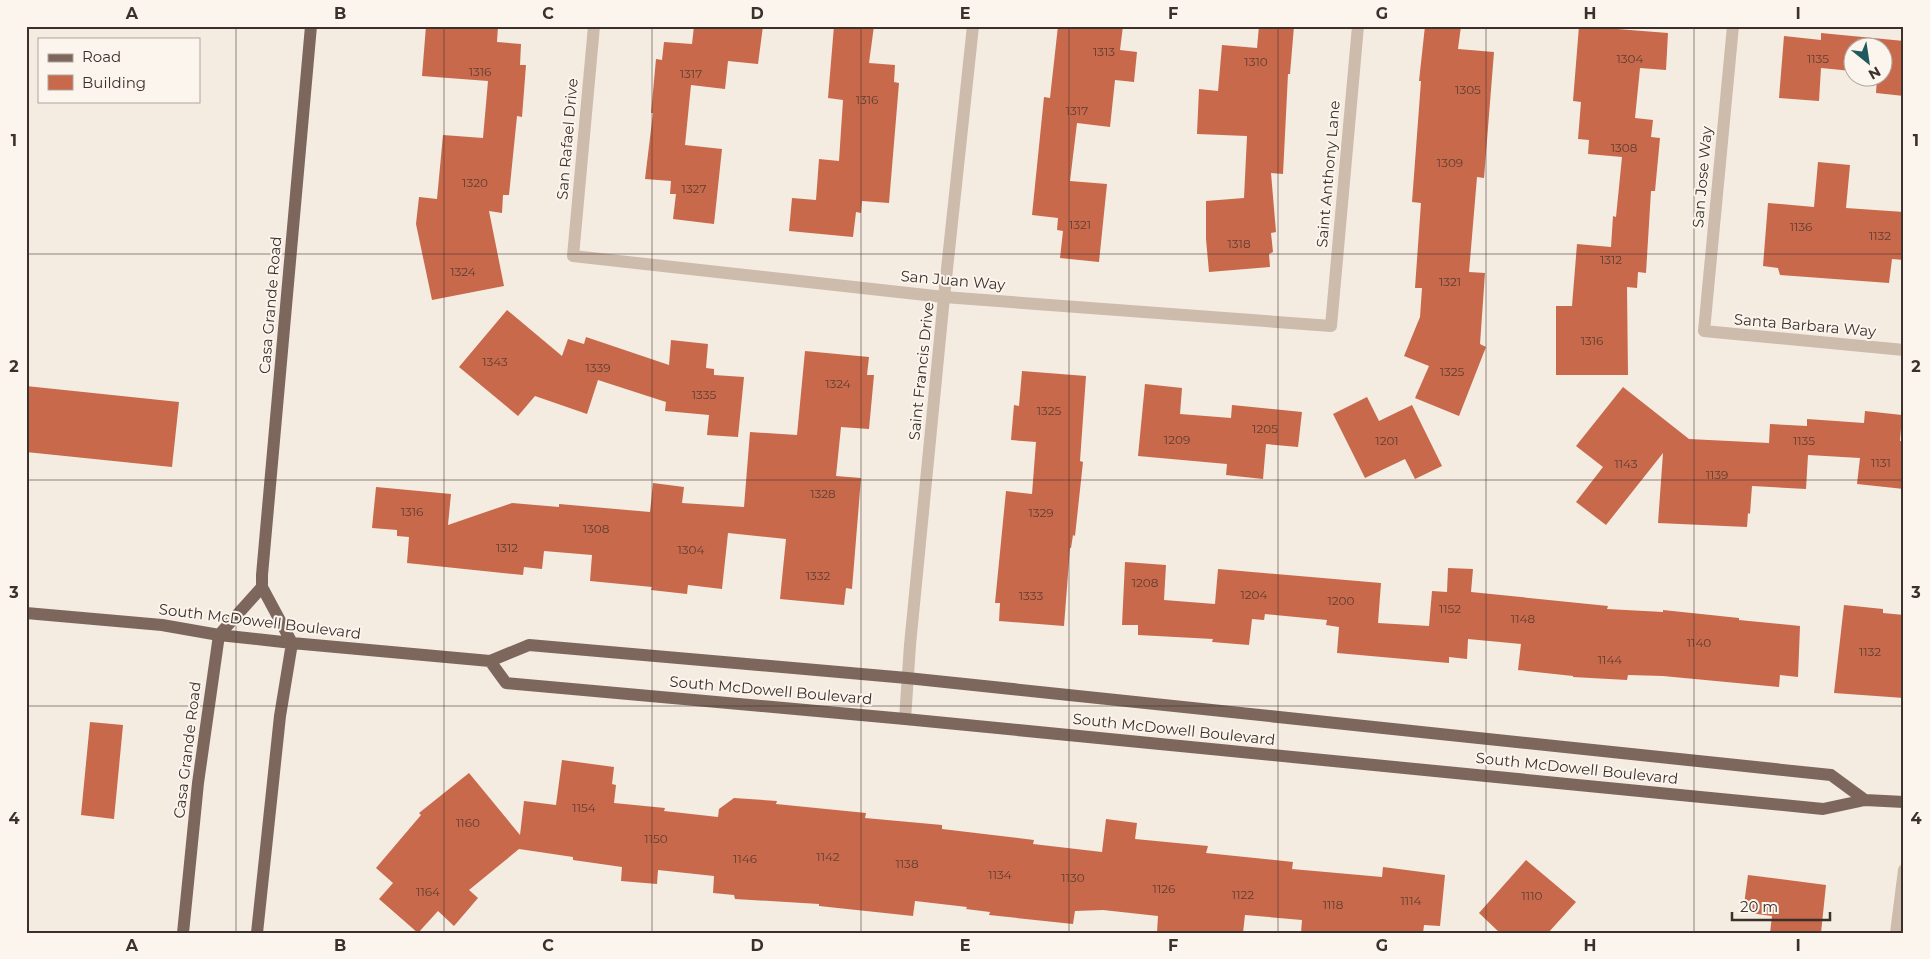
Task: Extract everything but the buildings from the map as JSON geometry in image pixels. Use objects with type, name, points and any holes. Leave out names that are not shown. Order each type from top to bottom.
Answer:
[{"type":"main road","name":"Casa Grande Road","points":[[262,587],[311,26]]},
{"type":"main road","points":[[219,636],[262,587],[292,643],[280,716],[257,933]]},
{"type":"main road","name":"South McDowell Boulevard","points":[[26,613],[162,625],[219,636],[490,661],[529,645],[907,678],[1831,775],[1865,800]]},
{"type":"main road","name":"Casa Grande Road","points":[[183,933],[198,783],[219,636]]},
{"type":"main road","name":"South McDowell Boulevard","points":[[490,661],[506,683],[905,719],[1823,809],[1865,800],[1904,802]]},
{"type":"street","name":"San Rafael Drive","points":[[573,256],[594,26]]},
{"type":"street","name":"Saint Francis Drive","points":[[905,719],[907,678],[944,297],[973,26]]},
{"type":"street","name":"Saint Anthony Lane","points":[[1331,326],[1358,26]]},
{"type":"street","name":"San Jose Way","points":[[1704,331],[1733,26]]},
{"type":"street","name":"San Juan Way","points":[[573,256],[944,297],[1331,326]]},
{"type":"street","name":"Santa Barbara Way","points":[[1704,331],[1904,350]]},
{"type":"street","points":[[1896,933],[1904,870]]}]
